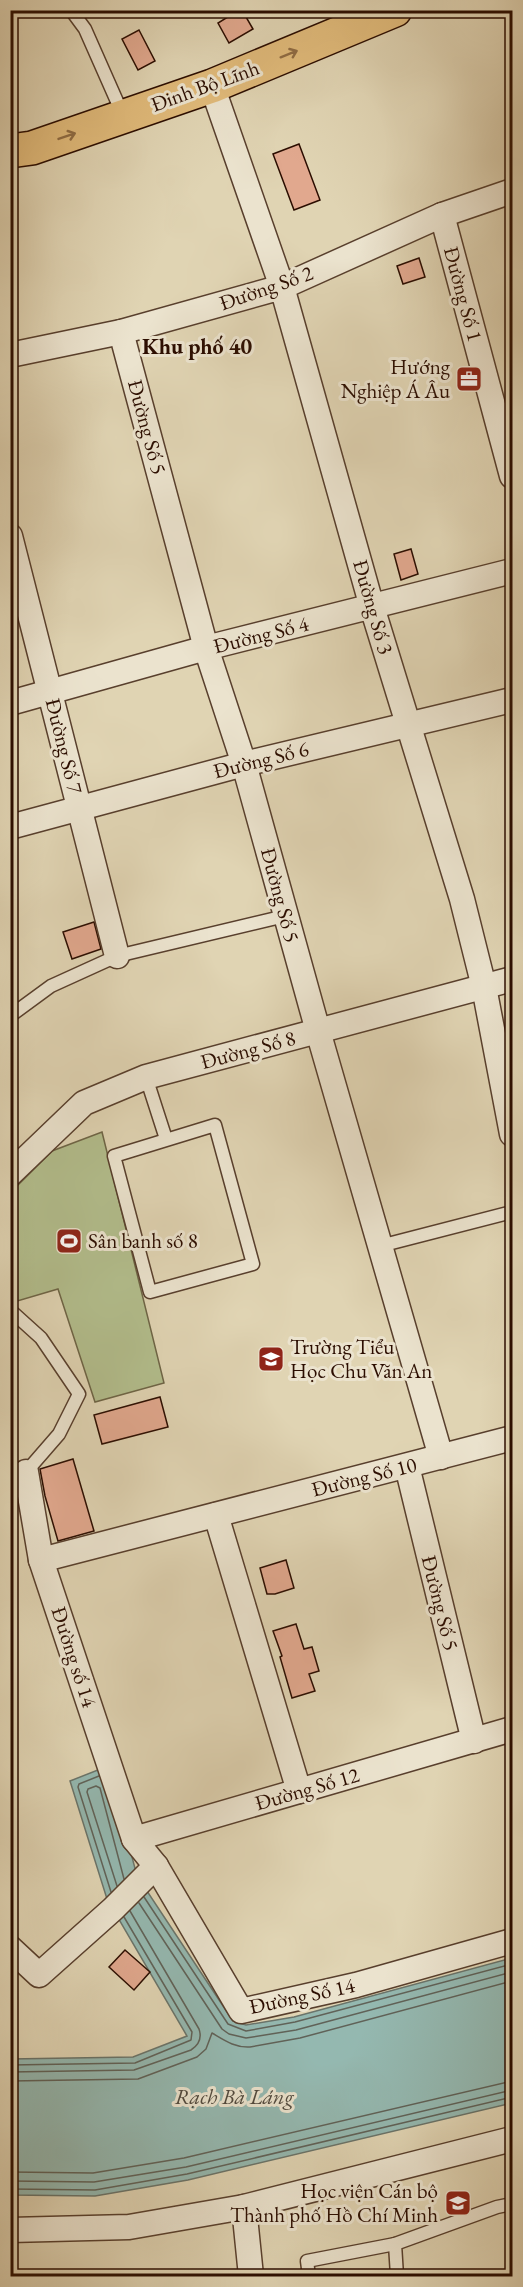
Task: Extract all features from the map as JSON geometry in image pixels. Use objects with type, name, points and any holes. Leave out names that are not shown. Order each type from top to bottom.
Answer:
[{"type":"main road","name":"Đinh Bộ Lĩnh","points":[[10,151],[32,148],[212,86],[395,10]]},
{"type":"street","name":"Đường Số 3","points":[[212,86],[282,287],[372,608],[462,899],[484,987],[513,1134]]},
{"type":"street","name":"Đường Số 2","points":[[10,355],[121,332],[282,287],[442,215],[513,191]]},
{"type":"street","name":"Đường Số 1","points":[[442,215],[513,476]]},
{"type":"street","name":"Đường Số 5","points":[[121,332],[206,648],[244,764],[285,916],[441,1457]]},
{"type":"street","name":"Đường Số 7","points":[[10,536],[117,956]]},
{"type":"street","name":"Đường Số 4","points":[[10,703],[206,648],[513,571]]},
{"type":"street","name":"Đường Số 6","points":[[10,827],[244,764],[408,723],[513,700]]},
{"type":"street","name":"Đường Số 8","points":[[10,1174],[84,1103],[146,1077],[513,979]]},
{"type":"street","name":"Đường Số 10","points":[[41,1560],[513,1438]]},
{"type":"street","name":"Đường Số 5","points":[[407,1466],[474,1741]]},
{"type":"street","name":"Đường số 14","points":[[26,1472],[41,1560],[135,1839]]},
{"type":"street","points":[[216,1515],[299,1791]]},
{"type":"street","name":"Đường Số 12","points":[[135,1839],[513,1729]]},
{"type":"street","points":[[10,1948],[39,1975],[113,1909],[156,1866],[135,1839]]},
{"type":"street","name":"Đường Số 14","points":[[156,1866],[241,2011],[357,1985],[513,1941]]},
{"type":"street","points":[[10,2230],[129,2227],[244,2207],[513,2139]]},
{"type":"street","points":[[244,2207],[251,2277]]},
{"type":"lane","points":[[71,10],[85,29],[124,116]]},
{"type":"lane","points":[[10,1016],[51,986],[117,956],[285,916]]},
{"type":"lane","points":[[146,1077],[166,1139]]},
{"type":"lane","points":[[214,1125],[253,1264],[150,1293],[114,1156],[166,1139],[214,1125]]},
{"type":"lane","points":[[380,1246],[513,1212]]},
{"type":"lane","points":[[10,1310],[41,1338],[79,1394],[59,1434],[26,1472]]},
{"type":"lane","points":[[309,2277],[307,2262],[395,2244],[497,2206],[513,2204]]},
{"type":"lane","points":[[395,2244],[397,2277]]},
{"type":"green space","name":"Sân banh số 8","points":[[102,1132],[164,1383],[95,1402],[58,1289],[14,1302],[11,1300],[10,1193],[52,1151]]},
{"type":"water","name":"Rạch Bà Láng","points":[[108,1766],[137,1876],[233,2021],[246,2025],[294,2017],[512,1958],[512,2103],[188,2180],[95,2196],[11,2195],[10,2059],[133,2057],[187,2036],[107,1899],[70,1781]]},
{"type":"building","points":[[242,10],[253,29],[229,43],[218,23]]},
{"type":"building","points":[[139,30],[155,61],[138,70],[122,39]]},
{"type":"building","points":[[299,144],[320,200],[294,210],[273,154]]},
{"type":"building","points":[[419,258],[425,277],[403,284],[397,266]]},
{"type":"building","points":[[411,549],[418,574],[401,580],[394,554]]},
{"type":"building","points":[[94,922],[101,949],[72,959],[63,932]]},
{"type":"building","points":[[160,1397],[168,1427],[102,1444],[94,1415]]},
{"type":"building","points":[[73,1459],[94,1531],[58,1541],[40,1469]]},
{"type":"building","points":[[286,1560],[294,1588],[267,1594],[260,1568]]},
{"type":"building","points":[[296,1624],[304,1649],[312,1647],[319,1671],[309,1674],[315,1691],[292,1698],[280,1657],[282,1656],[273,1631]]},
{"type":"building","points":[[125,1950],[150,1972],[134,1990],[109,1967]]},
{"type":"place","name":"Hướng Nghiệp Á Âu","points":[[469,379]]},
{"type":"place","name":"Sân banh số 8","points":[[69,1241]]},
{"type":"place","name":"Trường Tiểu Học Chu Văn An","points":[[271,1359]]},
{"type":"place","name":"Học viện Cán bộ Thành phố Hồ Chí Minh","points":[[458,2203]]},
{"type":"district","name":"Khu phố 40","points":[[197,346]]}]
